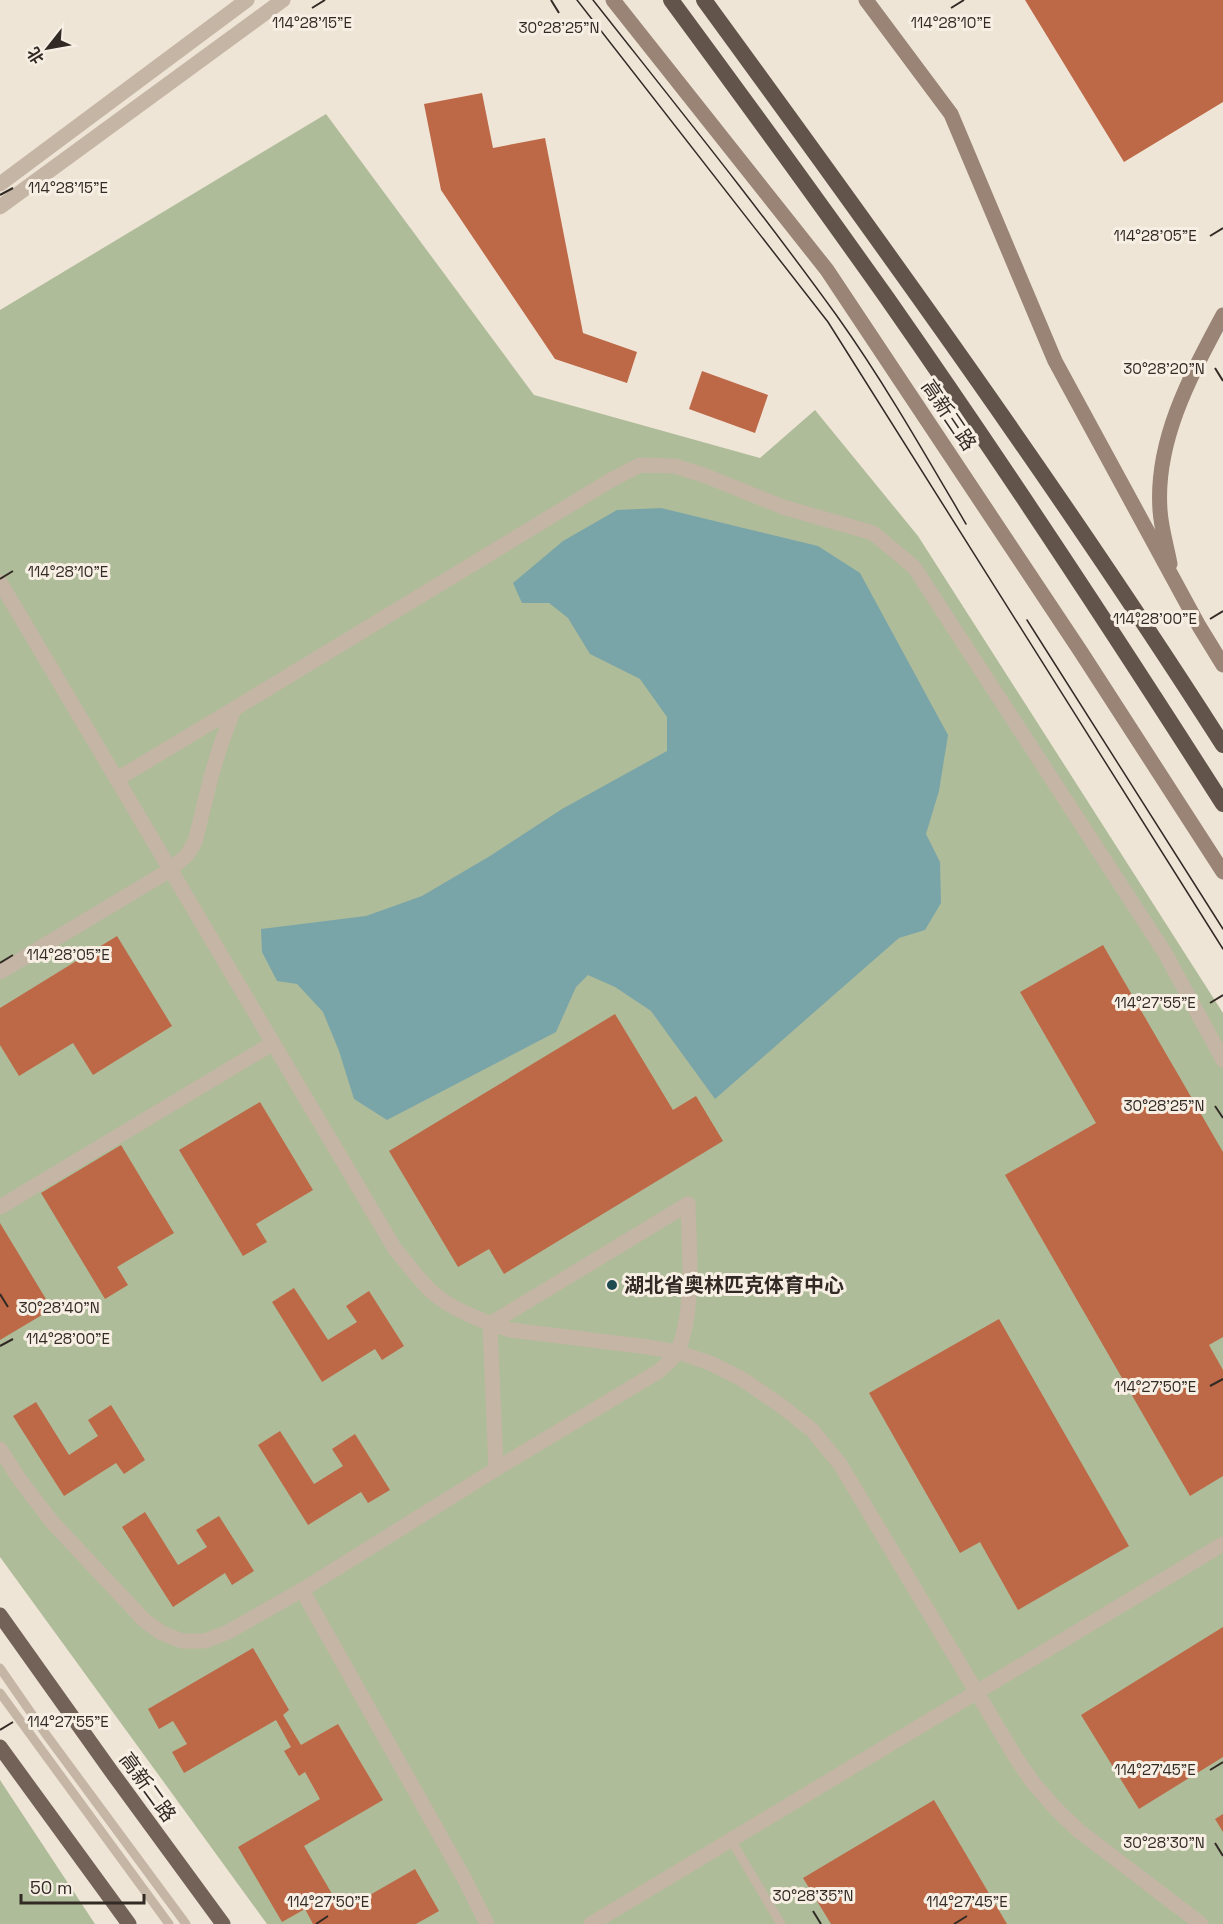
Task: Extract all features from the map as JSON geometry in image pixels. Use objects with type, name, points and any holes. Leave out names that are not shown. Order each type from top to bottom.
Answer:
[{"type":"highway","name":"高新三路","points":[[671,0],[887,298],[1030,507],[1223,804]]},
{"type":"highway","points":[[704,0],[909,283],[1167,657],[1223,745]]},
{"type":"main road","name":"高新三路","points":[[613,0],[827,270],[1081,652],[1223,872]]},
{"type":"main road","points":[[866,0],[951,114],[1055,361],[1173,579],[1223,665]]},
{"type":"main road","points":[[1173,579],[1160,511],[1160,474],[1166,439],[1199,359],[1223,315]]},
{"type":"main road","name":"高新二路","points":[[0,1615],[223,1924]]},
{"type":"main road","points":[[0,1747],[129,1924]]},
{"type":"street","points":[[0,184],[247,0]]},
{"type":"street","points":[[0,207],[283,0]]},
{"type":"street","points":[[117,779],[611,480],[640,465],[675,466],[783,507],[873,533],[914,567],[1165,953],[1223,1060]]},
{"type":"street","points":[[0,582],[395,1249],[433,1293],[462,1311],[490,1324],[511,1329],[678,1352],[710,1363],[742,1379],[812,1431],[840,1464],[1034,1784],[1057,1810],[1099,1847],[1201,1924]]},
{"type":"street","points":[[0,972],[170,870],[187,855],[195,842],[220,747],[234,709]]},
{"type":"street","points":[[0,1207],[273,1043]]},
{"type":"street","points":[[0,1449],[53,1523],[145,1621],[162,1633],[182,1641],[204,1641],[228,1632],[302,1590],[496,1469],[660,1371],[678,1352],[685,1327],[690,1283],[688,1204],[490,1324]]},
{"type":"street","points":[[490,1324],[496,1469]]},
{"type":"street","points":[[591,1924],[1223,1544]]},
{"type":"street","points":[[302,1590],[487,1924]]},
{"type":"lane","points":[[0,1668],[45,1733],[186,1924]]},
{"type":"lane","points":[[0,1693],[168,1924]]},
{"type":"lane","points":[[731,1840],[781,1924]]},
{"type":"green space","name":"湖北省奥林匹克体育中心","points":[[326,114],[534,395],[760,458],[815,410],[918,536],[1223,1013],[1223,1924],[267,1924],[0,1557],[0,310]]},
{"type":"green space","points":[[0,1780],[95,1924],[0,1924]]},
{"type":"water","points":[[661,508],[818,546],[860,573],[948,735],[939,791],[926,834],[940,862],[941,903],[925,930],[899,938],[715,1099],[651,1011],[615,987],[588,975],[576,987],[556,1032],[387,1120],[354,1099],[339,1051],[323,1012],[297,984],[277,981],[262,952],[261,929],[366,916],[422,896],[490,856],[562,809],[667,751],[667,717],[640,679],[590,654],[568,618],[549,603],[522,603],[513,583],[563,541],[617,510]]},
{"type":"building","points":[[1025,0],[1223,0],[1223,102],[1124,162]]},
{"type":"building","points":[[482,93],[493,148],[545,138],[583,333],[637,352],[627,383],[555,359],[441,190],[424,104]]},
{"type":"building","points":[[702,371],[768,395],[755,433],[689,409]]},
{"type":"building","points":[[117,936],[172,1026],[93,1075],[73,1043],[19,1076],[0,1045],[0,1008]]},
{"type":"building","points":[[1103,945],[1223,1152],[1223,1337],[1209,1345],[1223,1370],[1223,1476],[1190,1496],[1005,1175],[1096,1123],[1020,992]]},
{"type":"building","points":[[615,1014],[673,1110],[696,1096],[723,1141],[504,1274],[489,1249],[458,1267],[389,1151]]},
{"type":"building","points":[[260,1102],[313,1190],[256,1224],[267,1242],[243,1256],[179,1150]]},
{"type":"building","points":[[121,1145],[174,1233],[117,1267],[128,1285],[105,1299],[41,1193]]},
{"type":"building","points":[[0,1223],[52,1309],[0,1340]]},
{"type":"building","points":[[294,1288],[328,1340],[357,1322],[346,1306],[369,1291],[404,1346],[382,1360],[375,1349],[322,1382],[272,1302]]},
{"type":"building","points":[[999,1319],[1129,1546],[1018,1610],[980,1542],[960,1553],[869,1393]]},
{"type":"building","points":[[36,1402],[69,1455],[98,1436],[88,1420],[111,1405],[145,1460],[124,1474],[116,1463],[64,1496],[13,1416]]},
{"type":"building","points":[[280,1431],[314,1484],[343,1466],[332,1449],[355,1434],[390,1490],[368,1503],[361,1492],[308,1525],[258,1445]]},
{"type":"building","points":[[145,1512],[178,1565],[207,1547],[196,1530],[219,1516],[254,1571],[232,1585],[225,1573],[173,1607],[122,1527]]},
{"type":"building","points":[[1223,1627],[1223,1757],[1139,1809],[1081,1715]]},
{"type":"building","points":[[253,1648],[289,1710],[283,1715],[301,1745],[338,1724],[383,1800],[304,1846],[342,1911],[415,1869],[439,1911],[416,1924],[313,1924],[305,1909],[282,1922],[238,1847],[320,1799],[305,1772],[299,1776],[284,1751],[291,1747],[276,1720],[184,1773],[172,1752],[187,1744],[173,1721],[159,1729],[148,1709]]},
{"type":"building","points":[[934,1800],[1007,1924],[831,1924],[803,1878]]},
{"type":"building","points":[[1223,1814],[1223,1832],[1215,1819]]},
{"type":"tram line","points":[[577,0],[828,322],[1223,949]]},
{"type":"tram line","points":[[593,0],[747,196],[837,316],[888,392],[966,524]]},
{"type":"tram line","points":[[1027,620],[1223,929]]},
{"type":"place","name":"湖北省奥林匹克体育中心","points":[[612,1285]]}]
